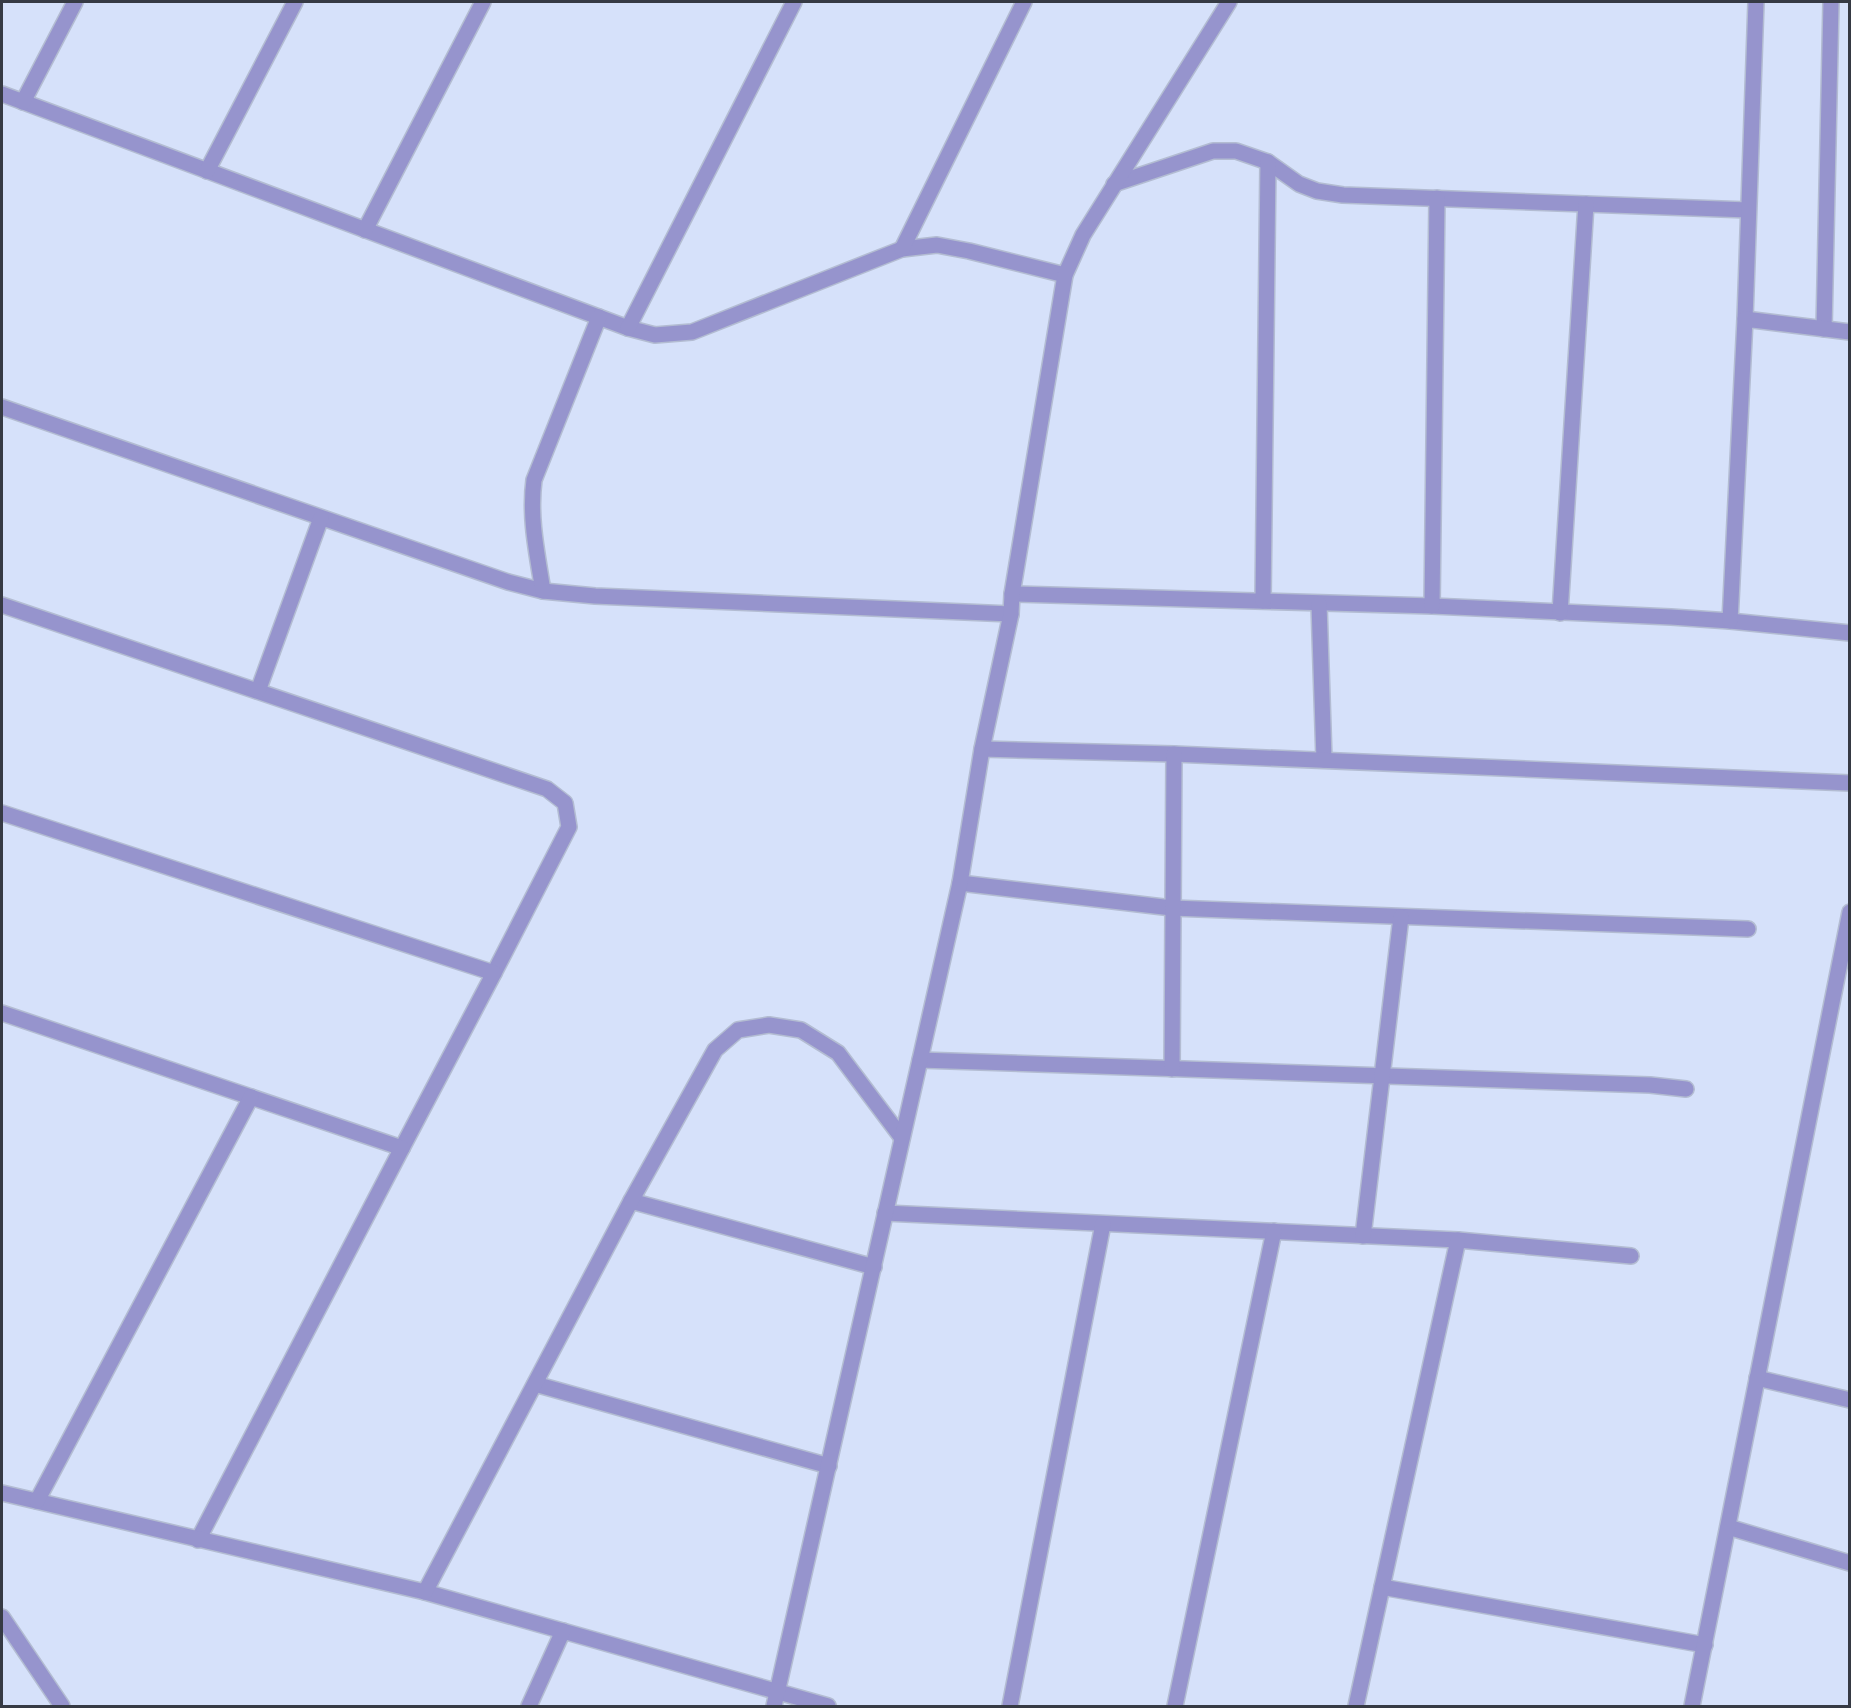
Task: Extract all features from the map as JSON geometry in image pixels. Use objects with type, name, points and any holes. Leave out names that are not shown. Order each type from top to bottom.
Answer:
[{"type":"street","points":[[23,102],[75,2]]},
{"type":"street","points":[[207,171],[295,2]]},
{"type":"street","points":[[364,230],[483,2]]},
{"type":"street","points":[[628,328],[794,2]]},
{"type":"street","points":[[902,249],[1024,2]]},
{"type":"street","points":[[776,1699],[960,883],[982,749],[1011,614],[1012,594],[1065,275],[1083,235],[1229,2]]},
{"type":"street","points":[[1730,621],[1745,320],[1756,2]]},
{"type":"street","points":[[1824,328],[1831,2]]},
{"type":"street","points":[[2,94],[628,328],[655,335],[692,332],[902,249],[937,245],[1065,275]]},
{"type":"street","points":[[1114,184],[1213,151],[1236,151],[1268,162],[1299,184],[1317,191],[1343,195],[1748,210]]},
{"type":"street","points":[[1263,602],[1268,162]]},
{"type":"street","points":[[1432,606],[1437,198]]},
{"type":"street","points":[[1560,613],[1586,204]]},
{"type":"street","points":[[543,591],[533,526],[534,480],[599,317]]},
{"type":"street","points":[[1745,320],[1850,332]]},
{"type":"street","points":[[2,407],[508,582],[543,591],[595,596],[1011,614]]},
{"type":"street","points":[[258,691],[321,518]]},
{"type":"street","points":[[1012,594],[1432,606],[1730,621],[1850,633]]},
{"type":"street","points":[[1319,604],[1324,760]]},
{"type":"street","points":[[2,605],[547,789],[565,803],[569,827],[198,1539]]},
{"type":"street","points":[[982,749],[1174,754],[1850,783]]},
{"type":"street","points":[[1172,1069],[1174,754]]},
{"type":"street","points":[[2,813],[494,973]]},
{"type":"street","points":[[960,883],[1172,908],[1748,930]]},
{"type":"street","points":[[1692,1707],[1850,912]]},
{"type":"street","points":[[1363,1236],[1401,917]]},
{"type":"street","points":[[2,1013],[402,1148]]},
{"type":"street","points":[[425,1592],[631,1201],[716,1050],[738,1030],[769,1025],[801,1030],[838,1053],[902,1138]]},
{"type":"street","points":[[920,1060],[1650,1085],[1686,1089]]},
{"type":"street","points":[[37,1501],[251,1097]]},
{"type":"street","points":[[631,1201],[874,1267]]},
{"type":"street","points":[[885,1213],[1458,1240],[1631,1256]]},
{"type":"street","points":[[1010,1707],[1103,1224]]},
{"type":"street","points":[[1175,1707],[1274,1232]]},
{"type":"street","points":[[1356,1707],[1458,1240]]},
{"type":"street","points":[[1757,1378],[1850,1400]]},
{"type":"street","points":[[535,1384],[829,1466]]},
{"type":"street","points":[[2,1493],[425,1592],[563,1631],[776,1699],[828,1707]]},
{"type":"street","points":[[1728,1527],[1850,1563]]},
{"type":"street","points":[[1382,1587],[1705,1645]]},
{"type":"street","points":[[2,1617],[62,1707]]},
{"type":"street","points":[[529,1707],[563,1631]]}]
